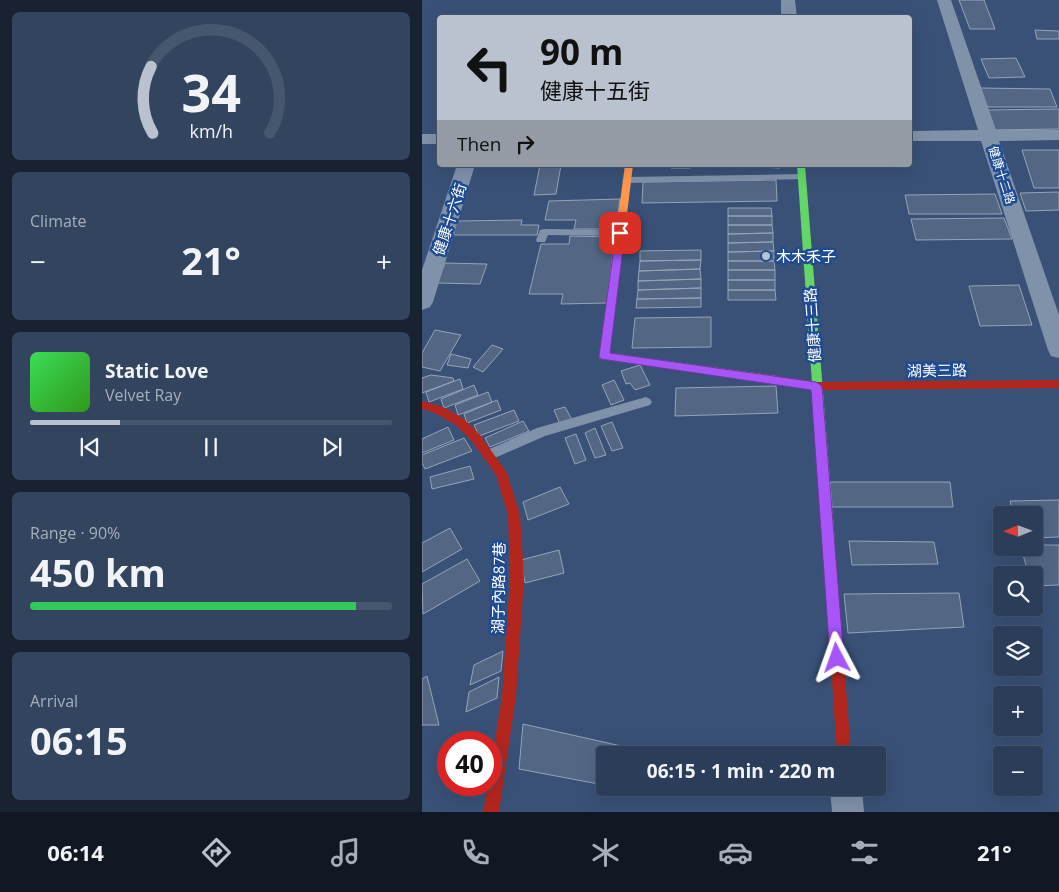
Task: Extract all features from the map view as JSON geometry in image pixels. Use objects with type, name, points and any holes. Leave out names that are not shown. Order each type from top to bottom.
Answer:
[{"type":"street","points":[[788,0],[789,15]]},
{"type":"street","name":"健康十二路","points":[[944,0],[1058,350]]},
{"type":"street","points":[[912,136],[1058,135]]},
{"type":"street","points":[[422,139],[437,139]]},
{"type":"street","name":"健康十六街","points":[[422,302],[465,167]]},
{"type":"street","points":[[620,233],[629,167]]},
{"type":"street","name":"健康十三路","points":[[801,171],[843,746]]},
{"type":"street","name":"湖美三路","points":[[620,233],[604,356],[816,386],[1058,384]]},
{"type":"street","name":"湖子內路87巷","points":[[422,405],[439,410],[460,422],[490,455],[501,473],[514,515],[516,578],[509,696],[491,812]]},
{"type":"street","points":[[847,796],[848,812]]},
{"type":"lane","points":[[627,180],[801,171]]},
{"type":"lane","points":[[541,240],[544,232],[620,233]]},
{"type":"lane","points":[[490,455],[542,432],[646,402]]},
{"type":"building","points":[[959,0],[984,0],[995,29],[970,29]]},
{"type":"building","points":[[1035,30],[1059,31],[1059,39],[1037,39]]},
{"type":"building","points":[[1016,58],[1025,77],[989,78],[981,59]]},
{"type":"building","points":[[980,88],[1050,89],[1057,107],[986,107]]},
{"type":"building","points":[[1059,109],[1059,129],[993,130],[987,110]]},
{"type":"building","points":[[1022,150],[1059,150],[1059,188],[1034,188]]},
{"type":"building","points":[[540,167],[561,167],[556,194],[534,195]]},
{"type":"building","points":[[671,167],[690,167],[690,168]]},
{"type":"building","points":[[776,180],[777,201],[642,203],[643,182]]},
{"type":"building","points":[[1059,192],[1059,210],[1026,211],[1020,193]]},
{"type":"building","points":[[995,194],[1002,214],[909,214],[905,195]]},
{"type":"building","points":[[620,199],[616,229],[574,229],[576,220],[545,220],[549,201]]},
{"type":"building","points":[[728,208],[771,208],[772,216],[728,216]]},
{"type":"building","points":[[728,216],[772,216],[772,225],[728,225]]},
{"type":"building","points":[[1004,218],[1012,239],[916,240],[911,219]]},
{"type":"building","points":[[522,220],[521,225],[539,225],[537,235],[452,235],[457,221]]},
{"type":"building","points":[[728,225],[772,225],[773,233],[728,234]]},
{"type":"building","points":[[773,233],[773,242],[728,243],[728,234]]},
{"type":"building","points":[[570,236],[615,237],[607,303],[561,304],[563,294],[529,294],[541,244],[569,244]]},
{"type":"building","points":[[773,242],[774,251],[728,252],[728,243]]},
{"type":"building","points":[[701,250],[701,260],[640,261],[640,251]]},
{"type":"building","points":[[774,251],[774,261],[728,261],[728,252]]},
{"type":"building","points":[[701,260],[700,269],[639,271],[640,261]]},
{"type":"building","points":[[728,261],[774,261],[775,270],[728,270]]},
{"type":"building","points":[[445,263],[487,264],[480,284],[437,283]]},
{"type":"building","points":[[700,269],[701,279],[638,281],[639,271]]},
{"type":"building","points":[[728,270],[775,270],[775,280],[728,280]]},
{"type":"building","points":[[701,279],[701,288],[638,290],[638,281]]},
{"type":"building","points":[[728,280],[775,280],[775,290],[728,290]]},
{"type":"building","points":[[1019,285],[1032,325],[980,326],[969,286]]},
{"type":"building","points":[[701,288],[701,298],[637,299],[638,290]]},
{"type":"building","points":[[728,290],[775,290],[776,300],[728,300]]},
{"type":"building","points":[[701,298],[701,307],[636,308],[637,299]]},
{"type":"building","points":[[711,317],[711,347],[632,348],[635,318]]},
{"type":"building","points":[[435,330],[461,335],[440,371],[422,367],[422,353]]},
{"type":"building","points":[[492,345],[503,349],[483,372],[473,367]]},
{"type":"building","points":[[451,354],[471,359],[468,368],[447,365]]},
{"type":"building","points":[[640,365],[650,385],[635,390],[630,383],[626,384],[621,371]]},
{"type":"building","points":[[431,375],[453,378],[454,381],[422,393],[422,378]]},
{"type":"building","points":[[460,379],[463,389],[429,402],[426,392]]},
{"type":"building","points":[[614,380],[624,400],[611,405],[602,385]]},
{"type":"building","points":[[474,385],[478,395],[444,408],[441,399]]},
{"type":"building","points":[[776,386],[778,413],[675,416],[676,388]]},
{"type":"building","points":[[488,392],[492,402],[458,415],[455,405]]},
{"type":"building","points":[[497,400],[501,410],[467,423],[464,414]]},
{"type":"building","points":[[565,407],[572,420],[560,424],[554,410]]},
{"type":"building","points":[[514,410],[519,421],[479,436],[474,425]]},
{"type":"building","points":[[523,421],[529,431],[490,447],[485,438]]},
{"type":"building","points":[[612,422],[623,448],[612,451],[601,426]]},
{"type":"building","points":[[448,427],[454,440],[422,453],[422,439]]},
{"type":"building","points":[[595,428],[606,455],[595,458],[585,433]]},
{"type":"building","points":[[576,434],[586,460],[575,464],[565,438]]},
{"type":"building","points":[[464,438],[472,451],[425,469],[422,463],[422,455]]},
{"type":"building","points":[[470,466],[474,479],[432,489],[430,477]]},
{"type":"building","points":[[830,482],[950,482],[953,507],[832,507]]},
{"type":"building","points":[[560,487],[569,504],[528,520],[523,502]]},
{"type":"building","points":[[1059,500],[1059,537],[1043,538],[1043,506],[1011,506],[1010,501]]},
{"type":"building","points":[[450,528],[462,549],[422,572],[422,543]]},
{"type":"building","points":[[849,541],[934,542],[938,564],[852,565]]},
{"type":"building","points":[[1043,545],[1059,545],[1059,585],[1043,586],[1043,566],[1026,566],[1023,556],[1043,556]]},
{"type":"building","points":[[559,550],[564,573],[525,583],[521,560]]},
{"type":"building","points":[[467,559],[480,581],[423,614],[422,584]]},
{"type":"building","points":[[959,593],[964,627],[848,633],[844,594]]},
{"type":"building","points":[[503,651],[501,671],[470,685],[474,665]]},
{"type":"building","points":[[427,676],[439,725],[422,725],[422,679]]},
{"type":"building","points":[[499,677],[497,698],[466,712],[469,692]]},
{"type":"building","points":[[523,724],[621,746],[596,746],[596,783],[519,769]]},
{"type":"traffic: fast","points":[[801,167],[829,543]]},
{"type":"traffic: slow","points":[[629,167],[604,356],[777,380]]},
{"type":"traffic: jam","points":[[777,380],[816,386],[1059,384]]},
{"type":"traffic: jam","points":[[422,405],[439,410],[460,422],[476,438],[501,473],[514,515],[517,578],[509,696],[491,812]]},
{"type":"traffic: jam","points":[[829,543],[843,746]]},
{"type":"place","name":"木木禾子","points":[[766,256]]},
{"type":"route","points":[[620,233],[604,356],[816,386],[837,658]]}]
